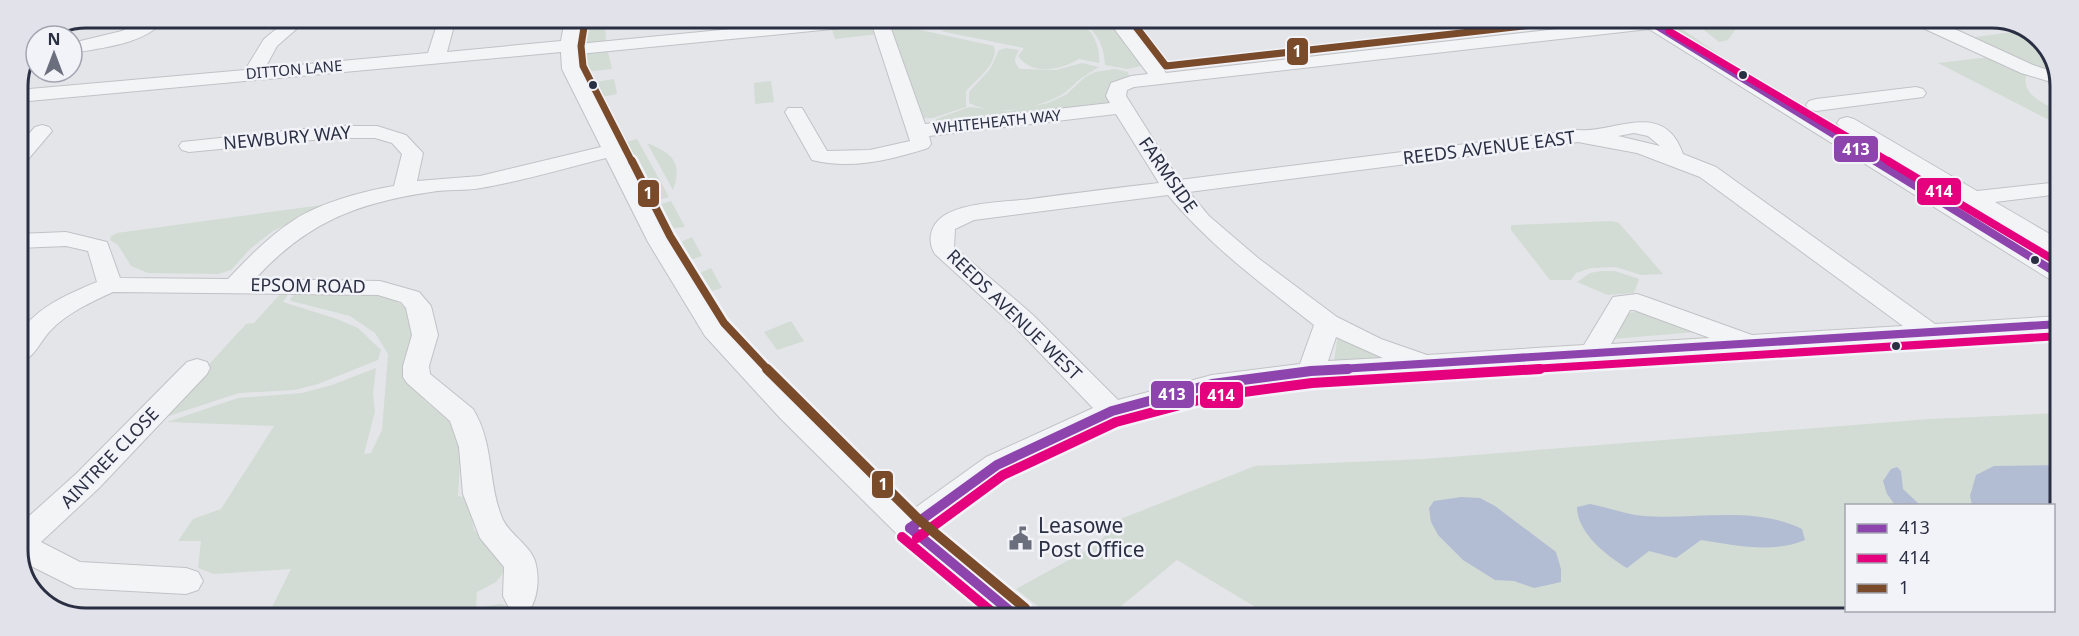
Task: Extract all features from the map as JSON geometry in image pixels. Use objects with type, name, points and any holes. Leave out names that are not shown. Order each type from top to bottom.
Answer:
[{"type":"street","points":[[84,47],[116,46],[144,28]]},
{"type":"street","points":[[252,74],[270,43],[289,28]]},
{"type":"street","points":[[436,58],[445,28]]},
{"type":"street","points":[[572,28],[569,48],[571,69],[611,152],[660,242],[714,330],[791,412],[910,528],[1006,608]]},
{"type":"street","name":"DITTON LANE","points":[[28,95],[790,28]]},
{"type":"street","name":"WHITEHEATH WAY","points":[[882,28],[917,131],[1122,108]]},
{"type":"street","points":[[1122,28],[1161,78]]},
{"type":"street","points":[[1122,108],[1116,96],[1118,87],[1131,82],[1597,28]]},
{"type":"street","points":[[1660,28],[1813,109],[1975,199],[2050,244]]},
{"type":"street","points":[[1689,28],[1813,109],[1945,204],[2050,268]]},
{"type":"street","points":[[1937,28],[2027,69],[2049,76]]},
{"type":"street","points":[[1813,109],[1916,93]]},
{"type":"street","name":"FARMSIDE","points":[[1122,108],[1173,187],[1201,221],[1250,263],[1328,323],[1372,345],[1428,364]]},
{"type":"street","points":[[795,112],[819,156],[833,160],[921,144],[917,131]]},
{"type":"street","points":[[28,147],[42,131]]},
{"type":"street","name":"NEWBURY WAY","points":[[189,147],[333,132],[376,132],[399,139],[413,153],[404,190]]},
{"type":"street","name":"REEDS AVENUE EAST","points":[[1173,187],[1578,136],[1638,145],[1673,156],[1708,172],[1929,333]]},
{"type":"street","name":"EPSOM ROAD","points":[[236,285],[263,256],[303,224],[349,204],[404,190],[480,182],[611,152]]},
{"type":"street","name":"REEDS AVENUE WEST","points":[[1112,411],[1024,321],[943,249],[940,237],[944,226],[960,217],[980,212],[1173,187]]},
{"type":"street","points":[[1945,204],[2050,189]]},
{"type":"street","points":[[28,241],[66,239],[99,247],[110,285]]},
{"type":"street","points":[[29,341],[41,325],[76,298],[110,285],[236,285]]},
{"type":"street","name":"EPSOM ROAD","points":[[236,285],[380,288],[410,297],[418,306],[425,335],[416,366],[417,377],[463,416],[474,447],[478,494],[491,529],[520,564],[520,596]]},
{"type":"street","points":[[1593,353],[1622,302],[1637,302],[1753,344]]},
{"type":"street","points":[[1311,371],[1328,323]]},
{"type":"street","points":[[910,528],[997,465],[1112,411],[1212,384],[1311,371],[2050,325]]},
{"type":"street","name":"AINTREE CLOSE","points":[[29,535],[93,477],[197,368]]},
{"type":"street","points":[[29,550],[75,575],[186,581]]},
{"type":"shaded area","points":[[582,28],[605,28],[606,42],[581,42]]},
{"type":"shaded area","points":[[876,28],[879,34],[835,39],[832,29]]},
{"type":"shaded area","points":[[912,28],[994,46],[995,52],[990,65],[966,91],[966,107],[933,118],[918,118],[888,32],[892,29]]},
{"type":"shaded area","points":[[954,28],[1087,28],[1096,42],[1099,63],[1079,59],[1064,66],[1039,69],[1024,62],[1018,56],[1024,48],[940,31]]},
{"type":"shaded area","points":[[1090,28],[1114,28],[1141,66],[1127,69],[1105,65],[1103,50]]},
{"type":"shaded area","points":[[1736,28],[1728,40],[1719,42],[1703,29]]},
{"type":"shaded area","points":[[1682,29],[1737,67],[1802,104],[1795,105],[1669,31]]},
{"type":"shaded area","points":[[2013,32],[2025,38],[2036,48],[2048,72],[2035,68],[1968,38]]},
{"type":"shaded area","points":[[607,48],[612,69],[583,72],[578,56],[583,51]]},
{"type":"shaded area","points":[[1006,48],[1019,50],[1015,60],[1020,69],[1056,70],[1082,63],[1099,67],[1081,78],[1064,93],[1040,104],[1016,109],[991,110],[969,103],[969,92],[990,69],[999,50]]},
{"type":"shaded area","points":[[1990,57],[2027,72],[2025,80],[2027,87],[2035,97],[2050,106],[2050,120],[1938,63]]},
{"type":"shaded area","points":[[1115,69],[1128,72],[1129,79],[1107,105],[936,125],[936,119],[969,107],[1009,111],[1048,103],[1067,94],[1085,77],[1095,72]]},
{"type":"shaded area","points":[[614,79],[617,94],[597,98],[589,83]]},
{"type":"shaded area","points":[[771,81],[774,102],[755,104],[754,83]]},
{"type":"shaded area","points":[[637,139],[669,197],[652,202],[620,144]]},
{"type":"shaded area","points":[[647,143],[669,155],[676,165],[677,172],[673,190]]},
{"type":"shaded area","points":[[671,201],[685,227],[666,229],[655,206]]},
{"type":"shaded area","points":[[329,204],[273,231],[251,248],[231,270],[218,274],[148,273],[131,266],[118,245],[110,240],[111,236],[117,233]]},
{"type":"shaded area","points":[[1971,208],[1981,210],[2050,251],[2050,262],[1968,212]]},
{"type":"shaded area","points":[[1612,221],[1619,223],[1663,274],[1641,275],[1616,267],[1591,268],[1576,273],[1571,280],[1550,280],[1511,230],[1511,225]]},
{"type":"shaded area","points":[[692,237],[702,256],[685,262],[676,244]]},
{"type":"shaded area","points":[[711,268],[722,288],[705,293],[695,275]]},
{"type":"shaded area","points":[[1615,271],[1639,279],[1634,293],[1608,295],[1577,282],[1590,273]]},
{"type":"shaded area","points":[[290,292],[283,302],[358,328],[381,350],[378,360],[318,384],[295,390],[239,393],[163,418],[168,409],[246,324],[254,323],[281,293]]},
{"type":"shaded area","points":[[297,292],[358,293],[392,298],[411,312],[415,332],[404,377],[426,402],[455,426],[461,442],[458,496],[468,498],[474,530],[499,559],[504,572],[496,582],[477,592],[476,608],[272,607],[291,569],[214,574],[198,568],[201,541],[178,541],[193,519],[221,509],[274,426],[167,422],[238,398],[302,393],[332,385],[376,368],[373,394],[375,411],[364,454],[371,453],[382,430],[388,354],[375,333],[350,316],[290,299]]},
{"type":"shaded area","points":[[1646,311],[1696,332],[1612,339],[1626,313]]},
{"type":"shaded area","points":[[791,321],[804,341],[777,350],[764,332]]},
{"type":"shaded area","points":[[1338,335],[1388,359],[1334,361]]},
{"type":"shaded area","points":[[2050,413],[2050,504],[1845,504],[1845,608],[1257,608],[1177,560],[1119,608],[1040,608],[1016,589],[1098,544],[1118,520],[1255,466],[1424,459],[1930,419]]},
{"type":"shaded area","points":[[500,604],[517,608],[476,608]]},
{"type":"water","points":[[2050,465],[2050,504],[1972,504],[1970,496],[1976,475],[1994,466]]},
{"type":"water","points":[[1897,467],[1901,471],[1903,489],[1919,504],[1894,504],[1887,494],[1883,481],[1891,469]]},
{"type":"water","points":[[1461,497],[1480,498],[1495,506],[1556,552],[1561,569],[1561,582],[1534,588],[1514,581],[1495,580],[1463,560],[1438,535],[1431,522],[1429,508],[1434,501]]},
{"type":"water","points":[[1590,504],[1644,516],[1745,515],[1764,517],[1802,529],[1805,540],[1779,547],[1766,547],[1701,540],[1676,558],[1649,551],[1627,568],[1594,543],[1582,526],[1577,507]]},
{"type":"transit line","name":"1","points":[[584,28],[581,46],[583,66],[670,236],[724,323],[800,404],[918,519],[1025,608]]},
{"type":"transit line","name":"1","points":[[1137,28],[1166,66],[1506,28]]},
{"type":"transit line","name":"413","points":[[1660,28],[2050,269]]},
{"type":"transit line","name":"414","points":[[1669,31],[2050,258]]},
{"type":"transit line","name":"413","points":[[910,528],[997,465],[1112,411],[1212,384],[1311,371],[2050,325]]},
{"type":"transit line","name":"414","points":[[917,538],[1003,475],[1116,422],[1214,396],[1312,383],[2050,337]]},
{"type":"transit line","name":"413","points":[[910,528],[1006,608]]},
{"type":"transit line","name":"414","points":[[902,537],[987,608]]},
{"type":"place","name":"Leasowe Post Office","points":[[1020,538]]}]
